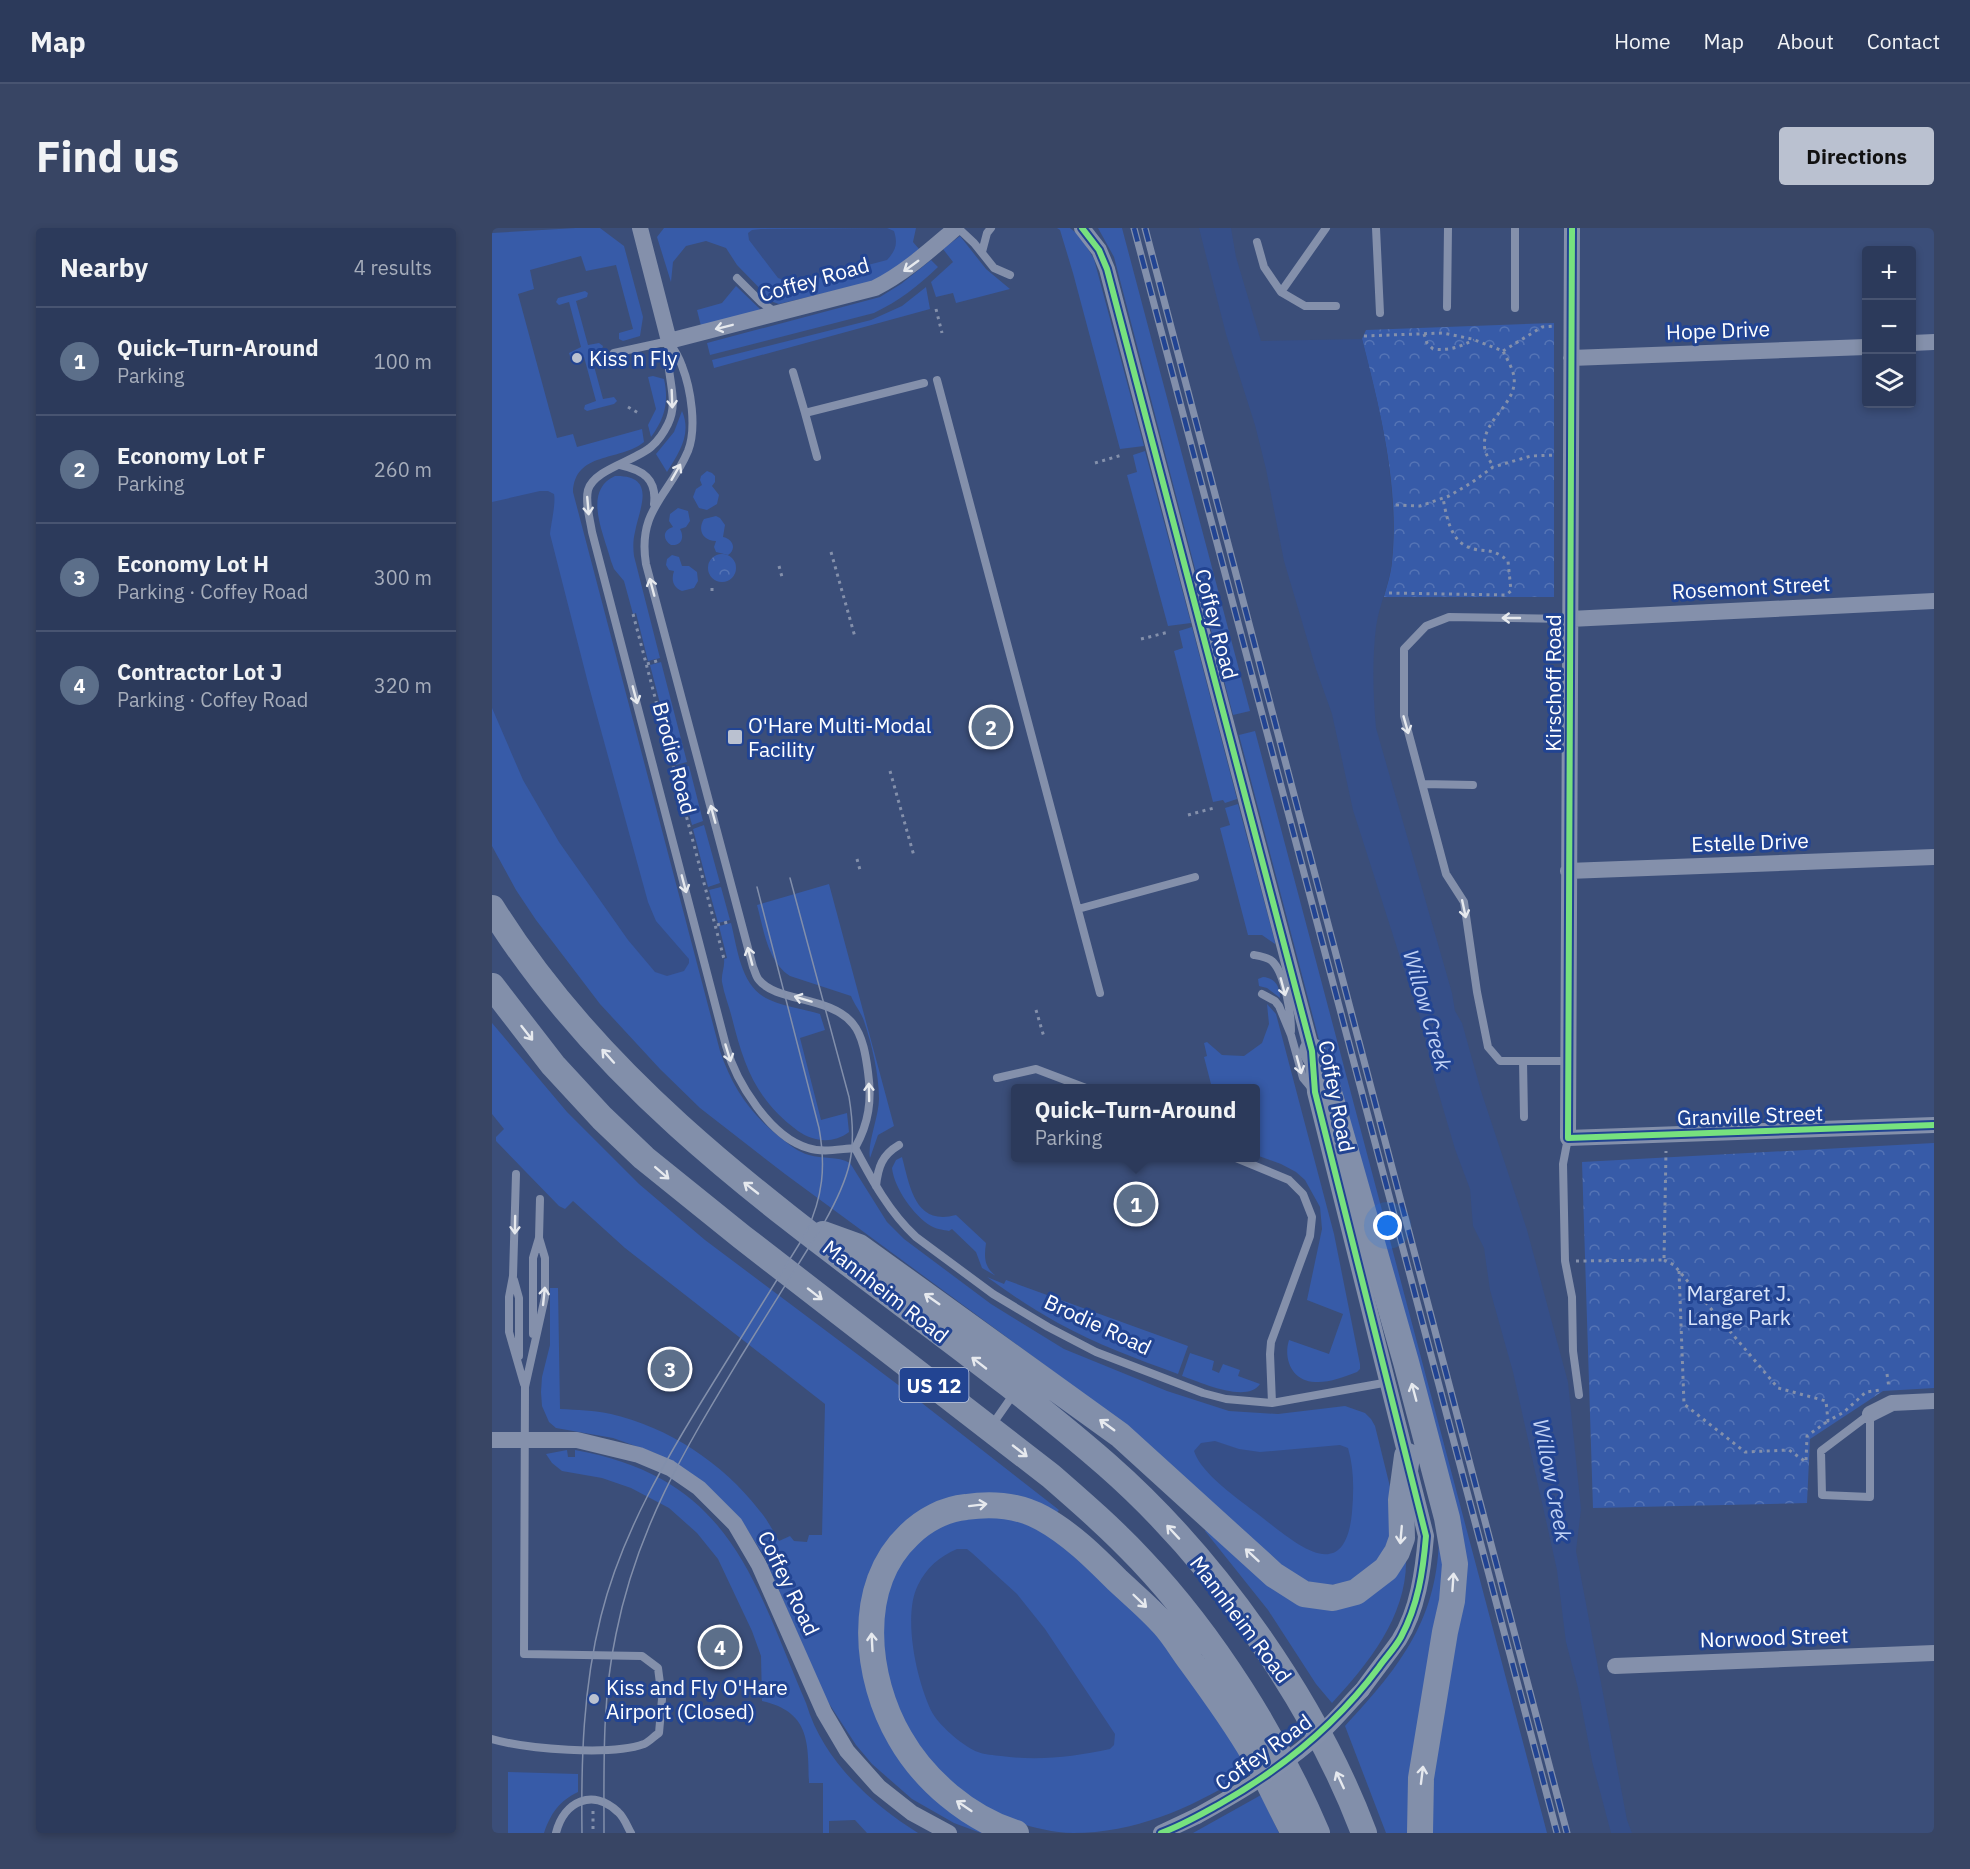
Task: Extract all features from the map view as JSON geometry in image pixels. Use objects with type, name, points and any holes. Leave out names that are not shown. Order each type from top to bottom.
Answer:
[{"type":"main road","name":"Mannheim Road","points":[[492,908],[555,996],[609,1059],[652,1103],[723,1166],[1016,1391],[1109,1467],[1172,1531],[1228,1595],[1297,1695],[1327,1751],[1364,1833]]},
{"type":"main road","name":"Mannheim Road","points":[[492,986],[553,1065],[602,1118],[644,1158],[742,1238],[1051,1476],[1143,1562],[1188,1616],[1224,1665],[1266,1732],[1304,1803],[1317,1833]]},
{"type":"main road","points":[[1312,1051],[1323,1071],[1403,1350],[1447,1518],[1455,1564],[1452,1600],[1421,1778],[1420,1833]]},
{"type":"main road","points":[[798,1224],[859,1247],[1120,1435],[1274,1575],[1304,1594],[1333,1598],[1356,1592],[1386,1569],[1397,1552],[1402,1538],[1401,1500],[1407,1456]]},
{"type":"main road","points":[[1016,1833],[985,1820],[959,1804],[919,1765],[900,1738],[888,1714],[874,1664],[872,1619],[875,1593],[881,1573],[891,1556],[917,1527],[931,1518],[956,1508],[987,1504],[1015,1507],[1042,1518],[1084,1547],[1164,1625],[1212,1690],[1255,1756],[1294,1833]]},
{"type":"street","name":"Brodie Road","points":[[640,228],[669,341]]},
{"type":"street","name":"Coffey Road","points":[[669,341],[875,288],[891,280],[923,257],[957,228]]},
{"type":"street","name":"Coffey Road","points":[[1083,228],[1099,250],[1107,268],[1312,1051],[1315,1092],[1426,1536],[1423,1576],[1414,1606],[1400,1638],[1362,1690],[1325,1730],[1289,1759],[1241,1792],[1161,1833]]},
{"type":"street","name":"Kirschoff Road","points":[[1568,1138],[1572,228]]},
{"type":"street","points":[[1916,344],[1934,342]]},
{"type":"street","name":"Hope Drive","points":[[1571,358],[1862,347]]},
{"type":"street","name":"Rosemont Street","points":[[1570,618],[1934,601]]},
{"type":"street","name":"Estelle Drive","points":[[1568,871],[1934,857]]},
{"type":"street","name":"Granville Street","points":[[1568,1138],[1934,1125]]},
{"type":"street","points":[[1870,1414],[1892,1403],[1934,1401]]},
{"type":"street","name":"Coffey Road","points":[[492,1440],[577,1440],[639,1455],[670,1468],[699,1488],[735,1524],[759,1565],[824,1712],[847,1751],[879,1787],[912,1813],[950,1833]]},
{"type":"street","name":"Norwood Street","points":[[1615,1666],[1934,1653]]},
{"type":"lane","points":[[957,228],[982,252],[994,268],[1010,275]]},
{"type":"lane","points":[[982,252],[987,233],[991,228]]},
{"type":"lane","points":[[1281,292],[1326,228]]},
{"type":"lane","points":[[1376,228],[1380,313]]},
{"type":"lane","points":[[1447,307],[1448,228]]},
{"type":"lane","points":[[1515,228],[1515,308]]},
{"type":"lane","points":[[1257,242],[1264,267],[1281,292],[1305,306],[1336,306]]},
{"type":"lane","points":[[737,278],[761,302],[778,314]]},
{"type":"lane","points":[[614,353],[669,341]]},
{"type":"lane","name":"Brodie Road","points":[[669,341],[669,368],[674,405],[669,422],[651,448],[608,469],[596,478],[588,488],[589,514],[735,1073],[757,1108],[785,1136],[805,1148],[827,1150],[855,1148]]},
{"type":"lane","name":"Brodie Road","points":[[669,341],[682,365],[693,412],[692,437],[688,451],[654,506],[648,521],[644,540],[646,564],[753,967],[759,980],[770,988],[840,1012],[854,1025],[861,1041],[871,1094],[867,1122],[855,1148]]},
{"type":"lane","points":[[793,372],[817,457]]},
{"type":"lane","points":[[937,380],[1100,993]]},
{"type":"lane","points":[[805,413],[924,383]]},
{"type":"lane","points":[[620,465],[644,474],[652,483],[656,493],[654,506]]},
{"type":"lane","points":[[1568,1061],[1500,1061],[1488,1047],[1477,992],[1464,902],[1446,874],[1404,716],[1404,649],[1426,626],[1449,617],[1570,618]]},
{"type":"lane","points":[[1423,784],[1473,785]]},
{"type":"lane","points":[[1078,909],[1195,877]]},
{"type":"lane","points":[[1254,955],[1272,961],[1277,969],[1291,1016],[1291,1035]]},
{"type":"lane","points":[[1262,994],[1279,1006],[1291,1035],[1303,1078],[1315,1092]]},
{"type":"lane","points":[[1523,1061],[1524,1118]]},
{"type":"lane","points":[[997,1078],[1036,1070],[1073,1084]]},
{"type":"lane","points":[[1568,1138],[1563,1164],[1565,1262],[1572,1298],[1573,1352],[1579,1395]]},
{"type":"lane","points":[[876,1186],[878,1168],[890,1150],[899,1145]]},
{"type":"lane","name":"Brodie Road","points":[[855,1148],[876,1186],[901,1222],[916,1237],[993,1294],[1048,1328],[1095,1352],[1203,1393],[1236,1400],[1272,1403],[1389,1382]]},
{"type":"lane","points":[[1246,1162],[1289,1180],[1303,1194],[1312,1217],[1310,1236],[1271,1342],[1272,1403]]},
{"type":"lane","points":[[516,1174],[509,1332],[525,1387]]},
{"type":"lane","points":[[492,1739],[506,1743],[561,1749],[623,1749],[646,1743],[659,1733],[662,1699],[658,1668],[642,1656],[525,1654],[525,1387],[545,1297],[545,1258],[539,1238],[540,1199]]},
{"type":"lane","points":[[990,1428],[1016,1391]]},
{"type":"lane","points":[[1870,1414],[1870,1497],[1822,1495],[1821,1451],[1870,1414]]},
{"type":"lane","points":[[492,1747],[506,1743]]},
{"type":"lane","points":[[556,1833],[569,1808],[579,1801],[593,1799],[609,1805],[620,1813],[631,1833]]},
{"type":"path","points":[[936,309],[942,333]]},
{"type":"path","points":[[1503,351],[1542,327],[1556,326]]},
{"type":"path","points":[[1364,336],[1443,333],[1475,340],[1503,351],[1514,376],[1514,389],[1491,424],[1485,438],[1485,451],[1493,466]]},
{"type":"path","points":[[1424,334],[1432,349],[1454,349],[1475,340]]},
{"type":"path","points":[[628,407],[640,414]]},
{"type":"path","points":[[1396,505],[1420,506],[1443,498],[1471,483],[1493,466],[1531,456],[1555,454]]},
{"type":"path","points":[[1095,463],[1122,455]]},
{"type":"path","points":[[1389,593],[1506,595],[1511,591],[1508,561],[1498,552],[1468,547],[1456,537],[1446,518],[1443,498]]},
{"type":"path","points":[[831,552],[843,602],[855,637]]},
{"type":"path","points":[[779,566],[782,577]]},
{"type":"path","points":[[633,614],[717,925],[724,959]]},
{"type":"path","points":[[1141,639],[1169,632]]},
{"type":"path","points":[[647,664],[661,660]]},
{"type":"path","points":[[675,767],[681,765]]},
{"type":"path","points":[[890,771],[898,807],[914,856]]},
{"type":"path","points":[[1188,815],[1214,808]]},
{"type":"path","points":[[691,827],[697,825]]},
{"type":"path","points":[[857,859],[860,870]]},
{"type":"path","points":[[707,889],[714,887]]},
{"type":"path","points":[[717,925],[730,922]]},
{"type":"path","points":[[1036,1010],[1044,1037]]},
{"type":"path","points":[[1664,1260],[1666,1151]]},
{"type":"path","points":[[1565,1262],[1664,1260],[1674,1265],[1778,1388],[1826,1401],[1828,1421]]},
{"type":"path","points":[[1679,1271],[1684,1404],[1744,1452],[1789,1450],[1806,1462],[1807,1436],[1844,1412],[1866,1392],[1889,1389],[1887,1374]]},
{"type":"path","points":[[593,1799],[593,1833]]},
{"type":"green space","points":[[600,228],[624,246],[643,317],[640,336],[623,341],[619,339],[619,333],[633,329],[616,265],[586,271],[581,256],[530,270],[534,289],[518,294],[557,438],[573,434],[577,447],[642,429],[644,442],[634,448],[590,463],[581,470],[573,492],[720,1051],[730,1077],[760,1120],[794,1148],[809,1155],[840,1159],[850,1163],[887,1222],[904,1239],[991,1304],[1064,1349],[1167,1391],[1229,1411],[1278,1414],[1345,1406],[1365,1413],[1375,1426],[1394,1503],[1395,1525],[1380,1559],[1350,1582],[1326,1586],[1313,1584],[1288,1573],[1107,1411],[785,1174],[700,1108],[660,1069],[600,1004],[516,890],[492,846],[492,233]]},
{"type":"green space","points":[[664,228],[916,228],[913,242],[919,249],[899,266],[875,281],[779,304],[773,302],[737,265],[726,248],[706,241],[686,246],[673,262],[671,282],[657,237]]},
{"type":"green space","points":[[1057,228],[1070,228],[1081,237],[1094,259],[1144,446],[1120,449],[1073,273],[1060,230]]},
{"type":"green space","points":[[1098,228],[1122,228],[1250,711],[1233,715],[1114,257]]},
{"type":"green space","points":[[960,236],[986,269],[1010,289],[956,303],[953,293],[936,297],[931,282],[953,262],[943,249]]},
{"type":"green space","points":[[931,260],[938,267],[923,281],[908,293],[874,313],[710,355],[707,343],[880,297],[901,284]]},
{"type":"green space","points":[[736,286],[761,310],[701,326],[697,310],[722,303]]},
{"type":"green space","points":[[926,287],[930,309],[714,368],[712,360],[871,320],[902,306]]},
{"type":"green space","points":[[585,291],[588,293],[587,297],[576,301],[588,345],[599,343],[603,346],[601,352],[591,355],[603,399],[614,397],[617,401],[614,404],[587,411],[584,409],[585,405],[596,401],[584,357],[571,359],[569,353],[581,347],[569,302],[559,305],[556,302],[558,298]]},
{"type":"green space","points":[[1554,323],[1554,597],[1384,597],[1392,562],[1393,506],[1387,449],[1362,339],[1366,330]]},
{"type":"green space","points":[[648,377],[664,379],[666,402],[660,423],[651,437],[648,425],[656,409]]},
{"type":"green space","points":[[682,411],[685,419],[685,435],[680,450],[667,472],[656,454],[674,432]]},
{"type":"green space","points":[[1145,451],[1191,623],[1168,626],[1127,475],[1137,472],[1133,455]]},
{"type":"green space","points":[[707,471],[715,476],[712,486],[719,495],[717,504],[707,510],[699,508],[693,497],[696,489],[702,485],[701,476]]},
{"type":"green space","points":[[615,476],[628,477],[637,481],[643,495],[633,547],[660,658],[648,661],[636,613],[633,614],[624,581],[614,569],[600,526],[597,502],[599,492],[605,483]]},
{"type":"green space","points":[[678,508],[688,511],[690,521],[686,527],[680,529],[682,538],[680,543],[671,545],[665,535],[667,530],[673,527],[669,521],[670,514]]},
{"type":"green space","points":[[716,516],[725,525],[723,537],[733,544],[731,553],[728,555],[716,552],[714,547],[716,541],[705,537],[701,531],[704,519]]},
{"type":"green space","points":[[722,554],[732,558],[736,568],[732,578],[722,582],[712,578],[708,568],[712,558]]},
{"type":"green space","points":[[672,555],[679,557],[682,566],[689,566],[697,572],[698,581],[694,588],[682,591],[675,585],[674,571],[669,570],[666,565],[667,559]]},
{"type":"green space","points":[[1192,627],[1237,799],[1225,803],[1223,800],[1213,802],[1174,651],[1183,648],[1179,631]]},
{"type":"green space","points":[[661,662],[687,762],[676,765],[650,665]]},
{"type":"green space","points":[[1255,731],[1547,1833],[1430,1833],[1431,1789],[1461,1607],[1340,1120],[1239,735]]},
{"type":"green space","points":[[689,766],[703,821],[692,825],[677,769]]},
{"type":"green space","points":[[1238,804],[1275,944],[1262,935],[1248,935],[1220,828],[1230,825],[1225,808]]},
{"type":"green space","points":[[704,825],[720,883],[708,887],[693,829]]},
{"type":"green space","points":[[829,884],[894,1126],[878,1135],[870,1158],[879,1089],[870,1040],[863,1018],[851,996],[790,976],[782,970],[771,954],[757,905]]},
{"type":"green space","points":[[721,887],[730,920],[718,923],[709,890]]},
{"type":"green space","points":[[731,923],[742,967],[753,987],[770,1000],[820,1014],[825,1030],[800,1038],[821,1120],[847,1113],[849,1132],[843,1136],[824,1140],[798,1131],[772,1107],[754,1081],[741,1052],[722,982],[724,959],[727,958],[719,926]]},
{"type":"green space","points":[[1263,977],[1276,983],[1280,998],[1267,988],[1259,986],[1258,979]]},
{"type":"green space","points":[[1267,1004],[1276,1014],[1334,1234],[1360,1364],[1357,1372],[1325,1382],[1307,1381],[1300,1378],[1291,1368],[1287,1354],[1289,1340],[1329,1354],[1343,1314],[1307,1300],[1322,1229],[1320,1207],[1305,1180],[1296,1172],[1260,1156],[1260,1084],[1211,1084],[1204,1057],[1207,1056],[1204,1043],[1207,1042],[1222,1055],[1244,1056],[1262,1043],[1269,1024]]},
{"type":"green space","points":[[492,1023],[567,1112],[639,1184],[705,1240],[909,1393],[1059,1510],[1055,1515],[1029,1502],[890,1539],[870,1694],[982,1831],[981,1833],[954,1823],[912,1799],[872,1764],[856,1745],[826,1699],[764,1556],[741,1520],[685,1469],[655,1453],[613,1438],[556,1428],[549,1422],[542,1406],[542,1377],[550,1345],[550,1288],[558,1288],[560,1409],[598,1412],[632,1420],[693,1449],[729,1477],[745,1493],[765,1517],[779,1541],[790,1536],[794,1541],[807,1542],[809,1535],[822,1535],[825,1404],[625,1248],[573,1201],[565,1209],[559,1206],[496,1141],[496,1137],[504,1129],[492,1114]]},
{"type":"green space","name":"Margaret J. Lange Park","points":[[1934,1143],[1934,1388],[1883,1391],[1810,1439],[1807,1503],[1593,1508],[1582,1162]]},
{"type":"green space","points":[[902,1157],[912,1191],[923,1209],[931,1215],[942,1217],[956,1215],[986,1243],[986,1261],[989,1269],[996,1276],[982,1268],[976,1252],[952,1229],[949,1231],[933,1227],[912,1209],[901,1193],[892,1168],[896,1160]]},
{"type":"green space","points":[[987,1277],[1004,1284],[1006,1280],[1188,1346],[1178,1374],[1072,1331]]},
{"type":"green space","points":[[1190,1353],[1214,1361],[1212,1370],[1219,1373],[1223,1364],[1240,1370],[1238,1376],[1260,1384],[1254,1390],[1234,1392],[1182,1376]]},
{"type":"green space","points":[[567,1450],[568,1457],[575,1457],[575,1450],[627,1464],[669,1483],[702,1509],[728,1539],[750,1575],[769,1614],[814,1724],[836,1761],[850,1778],[882,1808],[918,1833],[867,1833],[855,1820],[829,1821],[829,1833],[823,1833],[823,1783],[809,1783],[806,1742],[798,1721],[778,1706],[762,1701],[761,1656],[752,1631],[718,1559],[697,1533],[669,1508],[631,1488],[602,1478],[562,1471],[546,1454]]},
{"type":"green space","points":[[993,1515],[1023,1523],[1046,1535],[1133,1606],[1181,1665],[1251,1771],[1210,1795],[1166,1815],[1121,1828],[1073,1833],[1035,1828],[999,1815],[965,1795],[936,1770],[917,1745],[901,1715],[889,1682],[883,1648],[884,1613],[891,1582],[907,1553],[939,1527],[961,1520]]},
{"type":"green space","points":[[1209,1527],[1311,1606],[1406,1557],[1405,1578],[1400,1599],[1384,1637],[1332,1703],[1316,1684],[1268,1610],[1205,1531]]},
{"type":"green space","points":[[1439,1529],[1447,1547],[1409,1833],[1386,1833],[1345,1726],[1384,1682],[1414,1637],[1433,1588],[1438,1560]]},
{"type":"green space","points":[[508,1772],[578,1774],[578,1792],[557,1808],[544,1833],[508,1833]]},
{"type":"green space","points":[[1261,1795],[1279,1833],[1193,1833]]},
{"type":"water","points":[[887,228],[894,231],[896,243],[887,260],[795,284],[778,278],[749,240],[748,233],[761,229]]},
{"type":"water","name":"Willow Creek","points":[[1199,228],[1231,228],[1236,257],[1261,341],[1362,339],[1376,393],[1393,504],[1392,560],[1377,619],[1375,639],[1373,678],[1376,728],[1452,993],[1455,1011],[1462,1023],[1481,1091],[1527,1230],[1568,1382],[1581,1509],[1576,1551],[1627,1820],[1632,1833],[1611,1833],[1592,1761],[1578,1688],[1566,1642],[1557,1570],[1513,1372],[1490,1290],[1484,1248],[1473,1226],[1470,1189],[1455,1149],[1435,1081],[1414,992],[1406,976],[1353,810],[1332,714],[1284,561],[1255,425],[1226,334]]},
{"type":"water","points":[[540,491],[554,494],[550,534],[648,902],[656,921],[689,959],[684,971],[667,976],[655,972],[628,940],[559,842],[523,780],[492,708],[492,502]]},
{"type":"water","points":[[1215,1441],[1239,1449],[1260,1452],[1340,1445],[1348,1448],[1353,1479],[1352,1512],[1347,1536],[1339,1549],[1328,1554],[1302,1546],[1222,1486],[1204,1469],[1194,1451],[1201,1443]]},
{"type":"water","points":[[957,1549],[967,1549],[972,1553],[1017,1594],[1045,1629],[1115,1734],[1114,1745],[1110,1749],[1042,1758],[987,1754],[966,1746],[941,1725],[927,1701],[917,1668],[911,1632],[911,1614],[913,1598],[925,1573],[939,1559]]},
{"type":"tram line","points":[[604,1833],[608,1683],[616,1634],[636,1559],[665,1490],[682,1457],[824,1223],[840,1192],[850,1163],[853,1133],[849,1097],[790,878]]},
{"type":"tram line","points":[[582,1833],[583,1751],[590,1670],[601,1616],[621,1555],[648,1496],[679,1439],[806,1233],[822,1181],[819,1128],[757,887]]},
{"type":"railway","points":[[1134,228],[1557,1833]]},
{"type":"railway","points":[[1145,228],[1567,1833]]},
{"type":"cycle path","points":[[1082,228],[1099,250],[1107,269],[1312,1051],[1315,1092],[1426,1536],[1419,1588],[1407,1625],[1393,1649],[1345,1708],[1286,1761],[1242,1791],[1183,1824],[1161,1833]]},
{"type":"cycle path","points":[[1572,228],[1568,1138],[1934,1125]]},
{"type":"place","name":"Kiss n Fly","points":[[577,358]]},
{"type":"place","name":"Economy Lot F","points":[[991,727]]},
{"type":"place","name":"O'Hare Multi-Modal Facility","points":[[735,737]]},
{"type":"place","name":"Quick–Turn-Around","points":[[1136,1204]]},
{"type":"place","name":"Economy Lot H","points":[[670,1369]]},
{"type":"place","name":"Contractor Lot J","points":[[720,1647]]},
{"type":"place","name":"Kiss and Fly O'Hare Airport (Closed)","points":[[594,1699]]}]
